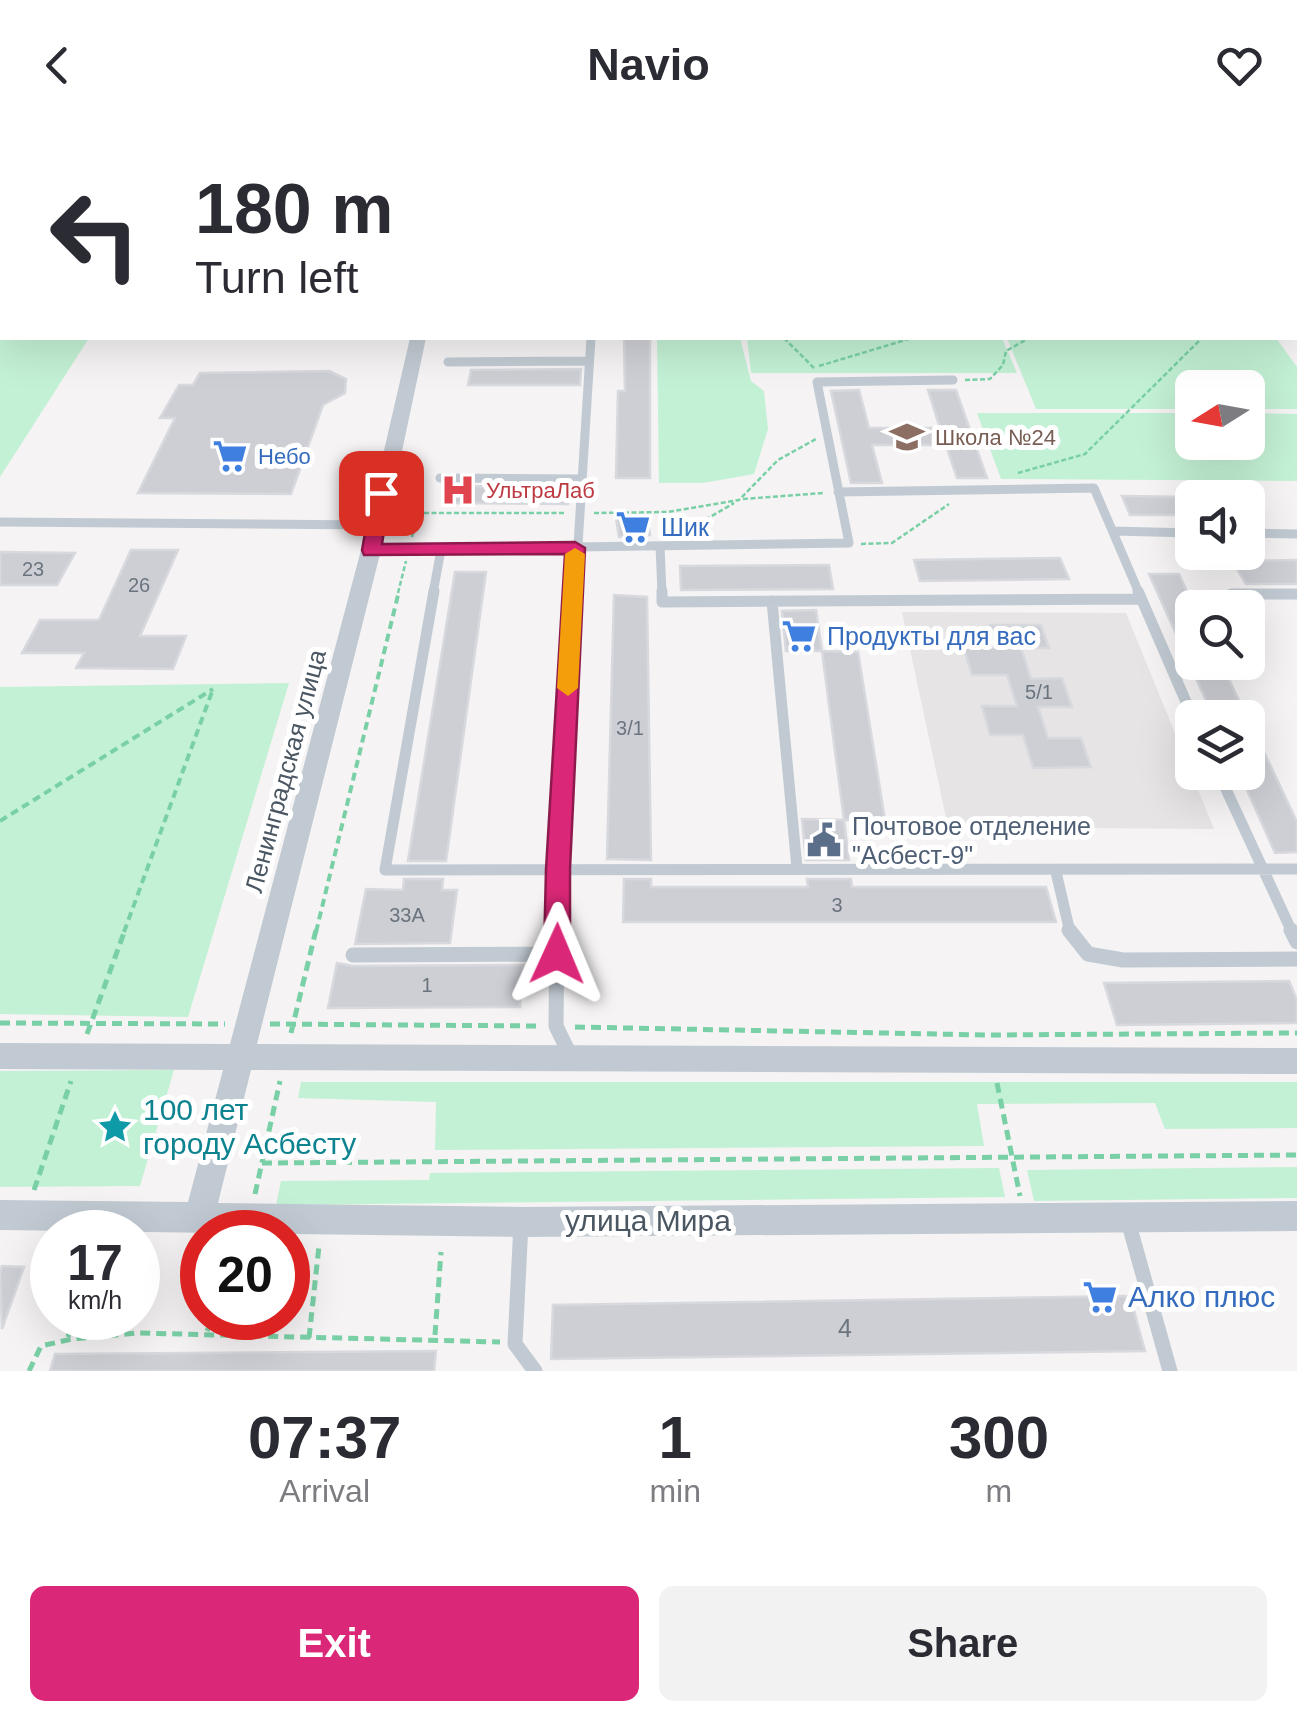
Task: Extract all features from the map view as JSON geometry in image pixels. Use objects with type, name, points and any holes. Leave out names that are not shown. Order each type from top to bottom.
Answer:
[{"type":"street","name":"Ленинградская улица","points":[[201,1210],[371,550],[418,340]]},
{"type":"street","points":[[0,1056],[571,1057],[990,1048],[1297,1061]]},
{"type":"street","name":"улица Мира","points":[[0,1215],[180,1217]]},
{"type":"street","name":"улица Мира","points":[[310,1220],[1297,1216]]},
{"type":"lane","points":[[571,1057],[556,1026],[558,869],[591,340]]},
{"type":"lane","points":[[448,362],[589,361]]},
{"type":"lane","points":[[371,550],[850,542],[816,382],[953,380]]},
{"type":"lane","points":[[440,478],[581,479]]},
{"type":"lane","points":[[838,492],[1094,488],[1186,700]]},
{"type":"lane","points":[[0,522],[375,525]]},
{"type":"lane","points":[[1113,532],[1175,533]]},
{"type":"lane","points":[[1265,534],[1297,534]]},
{"type":"lane","points":[[660,546],[662,602],[1141,599]]},
{"type":"lane","points":[[441,550],[385,870],[1297,869]]},
{"type":"lane","points":[[1265,594],[1297,594]]},
{"type":"lane","points":[[772,601],[797,868]]},
{"type":"lane","points":[[1226,790],[1297,942]]},
{"type":"lane","points":[[1056,872],[1070,933],[1088,954],[1123,960],[1297,960]]},
{"type":"lane","points":[[353,955],[557,954]]},
{"type":"lane","points":[[1127,1216],[1170,1371]]},
{"type":"lane","points":[[522,1222],[515,1344],[536,1371]]},
{"type":"path","points":[[786,340],[814,368],[816,382]]},
{"type":"path","points":[[814,368],[905,340]]},
{"type":"path","points":[[953,380],[990,379],[1003,365],[1006,351],[1025,340]]},
{"type":"path","points":[[1004,478],[1085,454],[1200,340]]},
{"type":"path","points":[[660,546],[739,500],[778,460],[825,434]]},
{"type":"path","points":[[851,544],[892,543],[970,490]]},
{"type":"path","points":[[739,500],[838,492]]},
{"type":"path","points":[[252,1210],[293,1024],[419,514]]},
{"type":"path","points":[[0,821],[213,689],[90,1023],[34,1190]]},
{"type":"path","points":[[0,1022],[556,1026],[990,1048],[1297,1034]]},
{"type":"path","points":[[990,1048],[1024,1218]]},
{"type":"path","points":[[260,1163],[1297,1154]]},
{"type":"path","points":[[310,1330],[320,1246]]},
{"type":"path","points":[[435,1335],[442,1252]]},
{"type":"path","points":[[310,1338],[435,1335],[515,1344]]},
{"type":"path","points":[[29,1371],[40,1346],[61,1340]]},
{"type":"shaded area","points":[[902,612],[1126,613],[1175,733],[1175,790],[1198,790],[1214,829],[948,827]]},
{"type":"green space","points":[[0,340],[88,340],[0,477]]},
{"type":"green space","points":[[657,340],[741,340],[751,381],[764,391],[768,429],[754,474],[703,483],[659,483]]},
{"type":"green space","points":[[747,340],[1003,340],[1017,373],[751,373]]},
{"type":"green space","points":[[1008,340],[1277,340],[1297,367],[1297,409],[1265,409],[1265,370],[1175,370],[1175,409],[1036,409]]},
{"type":"green space","points":[[977,413],[1175,413],[1175,460],[1265,460],[1265,413],[1297,414],[1297,481],[1001,479]]},
{"type":"green space","points":[[289,683],[188,1017],[0,1014],[0,687]]},
{"type":"green space","points":[[174,1070],[140,1186],[0,1187],[0,1071]]},
{"type":"green space","points":[[301,1082],[1297,1082],[1297,1128],[1165,1129],[1155,1103],[977,1104],[984,1146],[435,1150],[436,1102],[298,1098]]},
{"type":"green space","points":[[1297,1167],[1297,1198],[1034,1201],[1027,1170]]},
{"type":"green space","points":[[999,1168],[1005,1197],[276,1205],[281,1181],[429,1180],[430,1173]]},
{"type":"building","points":[[624,340],[650,340],[650,478],[616,478],[618,391],[625,391]]},
{"type":"building","points":[[581,369],[580,385],[468,385],[471,370]]},
{"type":"building","name":"Небо","points":[[329,371],[346,379],[345,393],[323,405],[291,494],[138,493],[175,418],[160,418],[179,385],[193,385],[200,373]]},
{"type":"building","name":"Школа №24","points":[[859,390],[869,428],[940,428],[928,390],[956,390],[987,478],[957,478],[946,445],[872,445],[882,483],[851,483],[831,391]]},
{"type":"building","points":[[446,486],[570,487],[568,504],[443,503]]},
{"type":"building","points":[[1122,496],[1175,497],[1175,515],[1130,515]]},
{"type":"building","name":"Шик","points":[[647,516],[650,535],[619,537],[616,518]]},
{"type":"building","points":[[131,550],[178,550],[140,636],[186,636],[173,669],[76,668],[84,653],[22,653],[40,620],[99,620]]},
{"type":"building","points":[[0,552],[75,553],[57,585],[0,585]]},
{"type":"building","points":[[1060,558],[1069,579],[920,581],[914,560]]},
{"type":"building","points":[[1265,560],[1297,560],[1297,584],[1246,584],[1237,570],[1265,570]]},
{"type":"building","points":[[829,565],[833,589],[681,590],[680,566]]},
{"type":"building","points":[[455,572],[486,572],[446,861],[408,861]]},
{"type":"building","points":[[1149,574],[1179,574],[1186,590],[1175,590],[1175,632]]},
{"type":"building","points":[[614,595],[647,597],[651,860],[607,859]]},
{"type":"building","points":[[816,610],[822,651],[786,651],[782,611]]},
{"type":"building","points":[[990,625],[1041,625],[1049,648],[1021,648],[1031,679],[1062,678],[1072,707],[1038,707],[1048,738],[1081,738],[1091,767],[1033,768],[1023,735],[990,735],[982,706],[1017,706],[1007,675],[972,675],[964,648],[997,647]]},
{"type":"building","points":[[822,651],[858,652],[885,820],[844,820]]},
{"type":"building","points":[[1197,680],[1229,680],[1239,700],[1206,700]]},
{"type":"building","points":[[1265,754],[1297,822],[1297,852],[1275,853],[1247,790],[1265,790]]},
{"type":"building","points":[[802,819],[844,820],[849,860],[806,860]]},
{"type":"building","points":[[404,879],[443,879],[442,890],[457,890],[450,943],[355,944],[366,889],[403,890]]},
{"type":"building","points":[[624,879],[651,879],[651,887],[808,887],[807,879],[851,879],[852,887],[1046,887],[1056,922],[623,922]]},
{"type":"building","points":[[337,963],[523,965],[520,1007],[328,1008]]},
{"type":"building","points":[[1289,981],[1297,1000],[1297,1023],[1117,1025],[1104,983]]},
{"type":"building","points":[[2,1266],[24,1267],[2,1329],[0,1273]]},
{"type":"building","points":[[1130,1296],[1145,1351],[551,1359],[553,1305]]},
{"type":"building","points":[[436,1351],[434,1371],[50,1371],[55,1354]]},
{"type":"slow traffic","points":[[568,688],[575,554]]},
{"type":"place","name":"Школа №24","points":[[907,437]]},
{"type":"place","name":"Небо","points":[[230,456]]},
{"type":"place","name":"УльтраЛаб","points":[[458,490]]},
{"type":"place","name":"Шик","points":[[633,527]]},
{"type":"place","name":"Продукты для вас","points":[[799,636]]},
{"type":"place","name":"Почтовое отделение \"Асбест-9\"","points":[[824,840]]},
{"type":"place","name":"100 лет городу Асбесту","points":[[115,1127]]},
{"type":"place","name":"Алко плюс","points":[[1100,1297]]},
{"type":"route","points":[[381,493],[371,550],[575,548],[557,954]]}]
